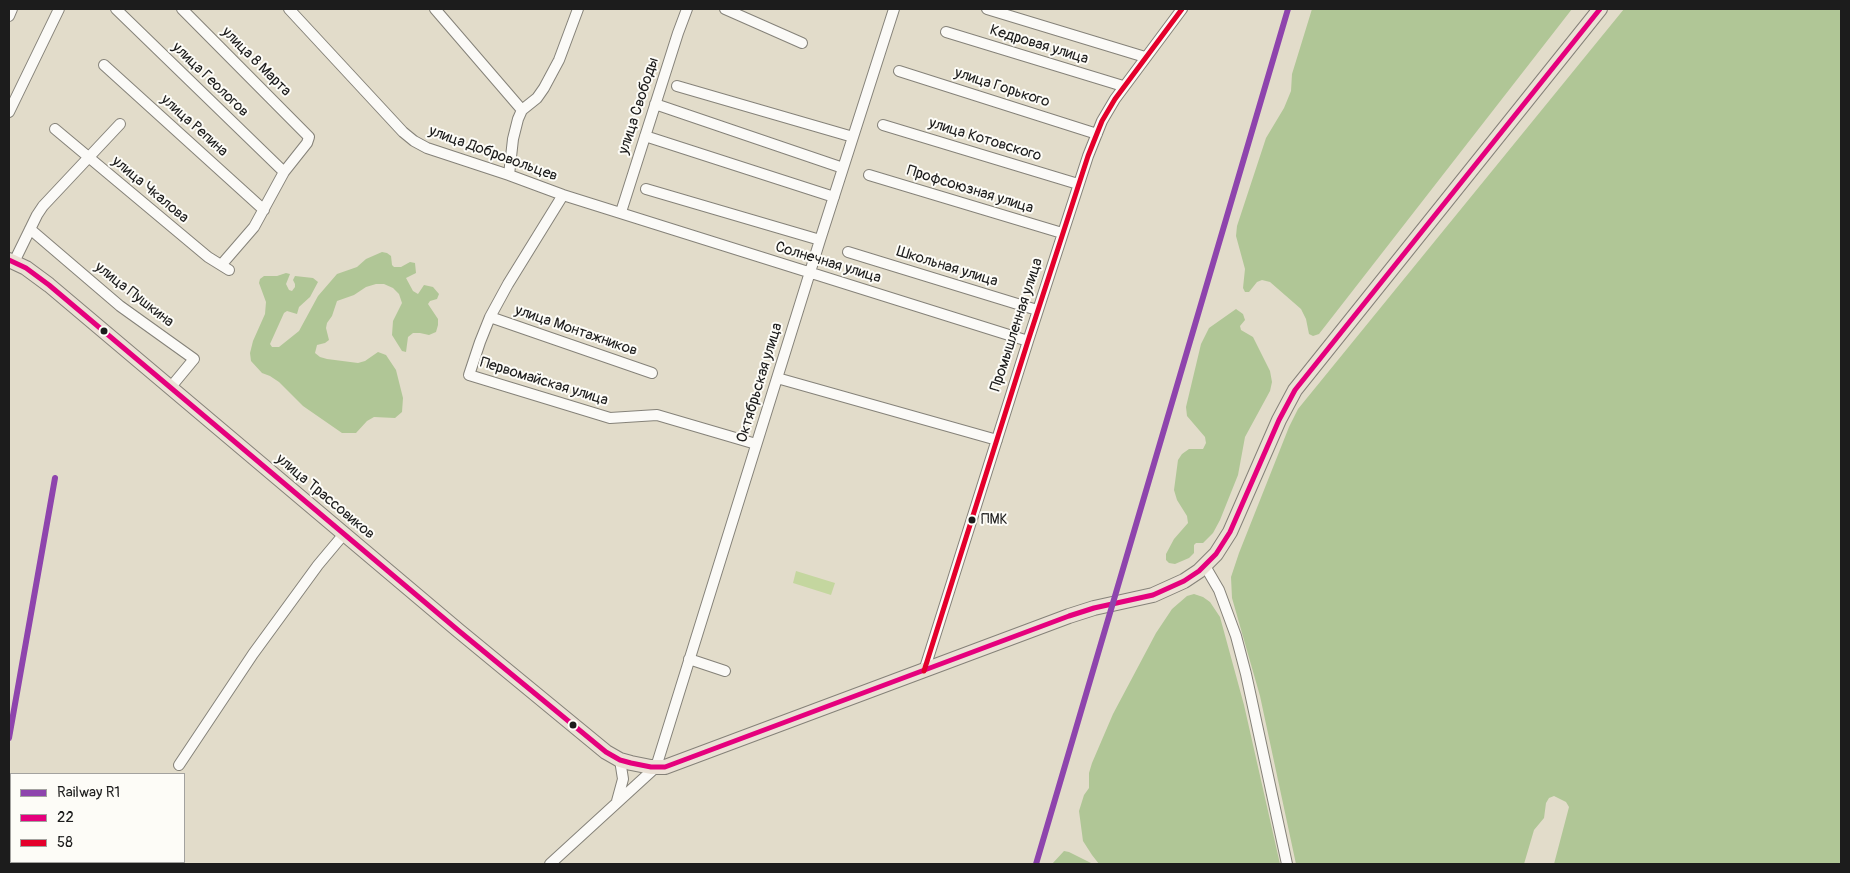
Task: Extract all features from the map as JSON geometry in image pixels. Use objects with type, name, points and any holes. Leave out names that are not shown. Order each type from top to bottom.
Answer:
[{"type":"main road","points":[[656,767],[678,763],[1082,612],[1152,595],[1184,581],[1205,566],[1216,554],[1230,532],[1275,427],[1295,390],[1600,9]]},
{"type":"main road","name":"улица Трассовиков","points":[[11,261],[42,279],[606,752],[620,760],[641,766],[656,767]]},
{"type":"street","points":[[9,16],[12,9]]},
{"type":"street","points":[[9,112],[59,9]]},
{"type":"street","name":"улица Геологов","points":[[116,9],[284,172]]},
{"type":"street","name":"улица 8 Марта","points":[[182,9],[309,137],[308,143],[284,172]]},
{"type":"street","name":"улица Добровольцев","points":[[289,9],[403,132],[414,141],[427,148],[563,195],[621,212]]},
{"type":"street","points":[[435,9],[522,110]]},
{"type":"street","points":[[509,175],[513,139],[522,110],[544,88],[566,44],[578,9]]},
{"type":"street","name":"улица Свободы","points":[[621,212],[655,104],[688,9]]},
{"type":"street","points":[[725,9],[802,43]]},
{"type":"street","name":"Октябрьская улица","points":[[656,767],[894,9]]},
{"type":"street","points":[[987,9],[1145,58]]},
{"type":"street","name":"Промышленная улица","points":[[924,671],[1062,233],[1097,134],[1109,109],[1124,86],[1182,9]]},
{"type":"street","name":"Кедровая улица","points":[[946,32],[1124,86]]},
{"type":"street","name":"улица Репина","points":[[104,65],[264,210]]},
{"type":"street","name":"улица Горького","points":[[899,71],[1097,134]]},
{"type":"street","points":[[677,86],[853,136]]},
{"type":"street","points":[[655,104],[843,168]]},
{"type":"street","points":[[11,261],[43,206],[120,124]]},
{"type":"street","name":"улица Котовского","points":[[883,125],[1078,184]]},
{"type":"street","name":"улица Чкалова","points":[[55,129],[208,257],[225,267],[264,210]]},
{"type":"street","points":[[645,136],[834,197]]},
{"type":"street","points":[[264,210],[284,172]]},
{"type":"street","name":"Профсоюзная улица","points":[[869,176],[1062,233]]},
{"type":"street","points":[[646,190],[820,240]]},
{"type":"street","name":"улица Монтажников","points":[[469,375],[490,317],[563,195]]},
{"type":"street","name":"Солнечная улица","points":[[621,212],[1028,340]]},
{"type":"street","name":"улица Пушкина","points":[[30,229],[132,316],[194,359],[170,388]]},
{"type":"street","name":"Школьная улица","points":[[848,252],[1038,310]]},
{"type":"street","name":"улица Монтажников","points":[[490,317],[652,373]]},
{"type":"street","name":"Первомайская улица","points":[[469,375],[610,418],[657,414],[756,444]]},
{"type":"street","points":[[777,378],[997,440]]},
{"type":"street","points":[[179,765],[253,654],[318,565],[344,534]]},
{"type":"street","points":[[1205,566],[1217,584],[1236,636],[1287,864]]},
{"type":"street","points":[[689,659],[725,671]]},
{"type":"street","points":[[616,802],[622,779],[620,760]]},
{"type":"street","points":[[550,864],[656,767]]},
{"type":"green space","points":[[1312,9],[1572,9],[1319,334],[1313,336],[1309,334],[1306,319],[1301,309],[1270,282],[1262,280],[1257,282],[1249,292],[1245,292],[1243,288],[1245,269],[1236,236],[1237,226],[1266,138],[1284,108],[1291,91],[1292,74]]},
{"type":"green space","points":[[1624,9],[1841,9],[1841,864],[1554,864],[1569,807],[1566,802],[1554,796],[1549,798],[1546,803],[1544,818],[1534,830],[1524,864],[1296,864],[1260,696],[1232,598],[1231,577],[1239,553],[1289,427],[1298,409]]},
{"type":"green space","points":[[382,252],[391,256],[394,267],[401,267],[410,262],[415,263],[416,273],[406,278],[413,291],[418,294],[424,285],[433,287],[439,294],[437,299],[430,301],[428,304],[438,319],[438,325],[436,332],[429,335],[413,333],[408,337],[406,352],[402,351],[392,335],[393,321],[402,303],[399,294],[393,288],[384,284],[376,284],[337,301],[332,316],[327,323],[326,328],[329,340],[317,345],[315,353],[327,359],[358,363],[365,361],[378,352],[386,355],[396,370],[403,398],[402,412],[395,418],[374,417],[367,421],[356,433],[342,433],[303,406],[279,382],[262,373],[251,361],[250,353],[253,341],[265,314],[266,302],[259,283],[260,279],[264,276],[277,276],[286,273],[290,274],[286,284],[289,290],[292,291],[295,287],[293,280],[295,276],[313,278],[318,282],[310,297],[299,307],[297,314],[287,311],[284,313],[270,344],[272,347],[279,347],[299,331],[318,296],[337,274],[357,267],[366,259]]},
{"type":"green space","points":[[1236,309],[1243,314],[1245,320],[1240,326],[1241,330],[1253,337],[1270,371],[1272,382],[1270,391],[1245,437],[1238,475],[1213,533],[1203,543],[1196,543],[1194,545],[1194,553],[1189,558],[1175,564],[1169,563],[1166,560],[1166,554],[1174,539],[1188,523],[1187,516],[1177,500],[1174,490],[1178,460],[1189,449],[1203,449],[1206,443],[1205,437],[1187,416],[1186,407],[1201,344],[1209,328]]},
{"type":"green space","points":[[796,571],[835,583],[831,595],[793,583]]},
{"type":"green space","points":[[1194,594],[1210,602],[1220,617],[1244,705],[1280,864],[1099,864],[1083,841],[1079,811],[1084,795],[1089,788],[1089,773],[1092,763],[1113,714],[1156,633],[1172,609],[1187,596]]},
{"type":"green space","points":[[1064,851],[1069,852],[1093,864],[1052,864]]},
{"type":"railway","points":[[9,738],[55,478]]},
{"type":"rail line","name":"R1","points":[[1036,864],[1288,9]]},
{"type":"rail line","name":"R1","points":[[9,738],[55,478]]},
{"type":"transit line","name":"58","points":[[924,671],[1088,156],[1102,121],[1115,99],[1182,9]]},
{"type":"transit line","name":"22","points":[[9,260],[26,268],[49,285],[459,631],[606,752],[620,760],[631,763],[651,767],[665,767],[1069,616],[1094,608],[1153,595],[1184,581],[1199,571],[1216,554],[1230,532],[1279,420],[1295,390],[1600,9]]},
{"type":"place","name":"ПМК","points":[[972,520]]}]
